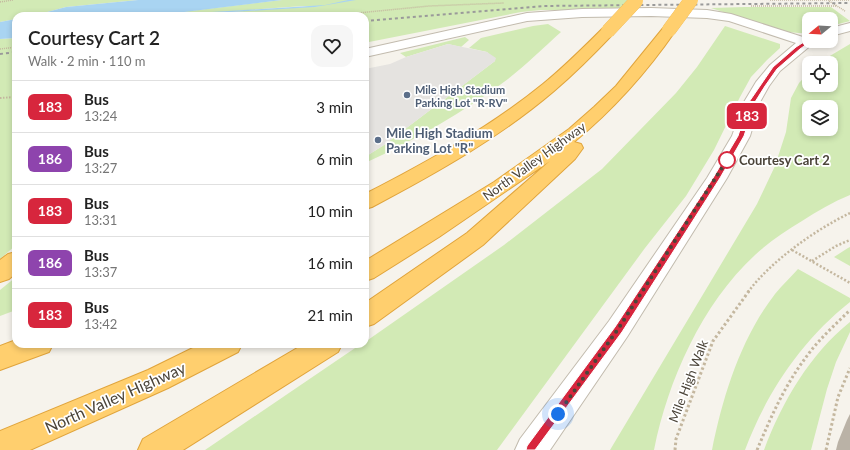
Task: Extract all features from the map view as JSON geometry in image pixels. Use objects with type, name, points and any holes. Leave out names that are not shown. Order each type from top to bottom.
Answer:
[{"type":"highway","points":[[369,200],[448,156],[526,105],[572,67],[637,0]]},
{"type":"highway","name":"North Valley Highway","points":[[369,270],[452,219],[511,180],[556,148],[589,121],[610,101],[644,64],[691,0]]},
{"type":"highway","points":[[369,314],[480,234],[568,155],[610,101]]},
{"type":"highway","points":[[369,185],[526,105]]},
{"type":"highway","points":[[0,273],[12,263]]},
{"type":"highway","points":[[0,358],[28,348]]},
{"type":"highway","name":"North Valley Highway","points":[[0,447],[158,379],[220,348]]},
{"type":"highway","points":[[154,450],[321,348]]},
{"type":"street","points":[[369,52],[527,17],[582,13],[651,12],[708,14],[731,18],[802,40]]},
{"type":"street","points":[[838,30],[850,27]]},
{"type":"street","points":[[531,450],[618,329],[717,178],[741,136],[752,102],[762,86],[775,68],[802,46]]},
{"type":"path","points":[[0,2],[13,0]]},
{"type":"path","points":[[770,0],[850,0]]},
{"type":"path","points":[[828,0],[850,15]]},
{"type":"path","points":[[368,12],[429,6],[506,3]]},
{"type":"path","points":[[0,49],[12,48]]},
{"type":"path","points":[[0,98],[12,97]]},
{"type":"path","name":"Mile High Walk","points":[[675,450],[676,439],[713,341],[758,279],[792,250],[827,224],[850,213]]},
{"type":"path","points":[[812,261],[836,246],[850,240]]},
{"type":"path","points":[[792,250],[850,283]]},
{"type":"path","points":[[757,450],[785,390],[798,369],[814,348],[850,310]]},
{"type":"path","points":[[826,450],[838,397],[850,368]]},
{"type":"green space","points":[[0,0],[138,0],[66,7],[47,12],[12,12],[12,20],[0,22]]},
{"type":"green space","points":[[282,0],[639,0],[628,10],[541,10],[521,12],[369,42],[369,12],[227,12],[321,6],[303,6],[221,12],[182,12]]},
{"type":"green space","points":[[831,7],[838,12],[802,12],[802,33],[797,33],[759,25],[711,8]]},
{"type":"green space","points":[[838,12],[850,21],[838,24]]},
{"type":"green space","points":[[548,24],[561,32],[508,79],[474,103],[439,125],[369,161],[369,154],[384,145],[495,61],[487,52],[469,48],[481,38]]},
{"type":"green space","points":[[725,26],[780,44],[780,48],[751,77],[714,150],[686,196],[645,248],[497,450],[205,450],[355,348],[369,348],[369,339],[504,245],[602,169],[676,93],[697,67]]},
{"type":"green space","points":[[465,37],[469,40],[461,47],[448,44],[406,57],[400,53]]},
{"type":"green space","points":[[12,38],[12,248],[0,259],[0,39]]},
{"type":"green space","points":[[850,44],[850,195],[819,210],[772,241],[755,255],[719,296],[703,320],[678,370],[668,397],[654,450],[610,450],[757,204],[775,166],[786,132],[791,98],[802,80],[802,92],[838,92],[838,56],[830,56]]},
{"type":"green space","points":[[850,247],[850,266],[834,257]]},
{"type":"green space","points":[[798,269],[850,298],[850,302],[816,333],[787,369],[764,408],[745,450],[712,450],[716,429],[728,388],[752,329],[778,291]]},
{"type":"green space","points":[[12,280],[12,312],[0,316],[0,290]]},
{"type":"green space","points":[[850,322],[850,332],[836,362],[827,389],[811,450],[764,450],[779,414],[799,380],[822,349]]},
{"type":"shaded area","name":"Mile High Stadium Parking Lot \"R-RV\"","points":[[448,44],[487,52],[496,58],[495,61],[384,145],[369,154],[369,68],[390,64],[406,57]]},
{"type":"water","points":[[138,0],[282,0],[184,12],[47,12],[66,7]]},
{"type":"water","points":[[348,0],[356,0],[315,7],[211,12],[325,5]]},
{"type":"water","points":[[12,20],[12,38],[0,39],[0,22]]},
{"type":"railway","points":[[369,21],[543,6],[850,3]]},
{"type":"railway","points":[[0,54],[12,52]]},
{"type":"bus line","name":"183","points":[[531,450],[618,329],[717,178],[741,136],[752,102],[762,86],[775,68],[802,45]]},
{"type":"place","name":"Mile High Stadium Parking Lot \"R-RV\"","points":[[407,95]]},
{"type":"place","name":"Mile High Stadium Parking Lot \"R\"","points":[[378,140]]},
{"type":"place","name":"Courtesy Cart 2","points":[[727,160]]},
{"type":"route","points":[[558,414],[618,329],[717,178],[729,157],[727,160]]}]
